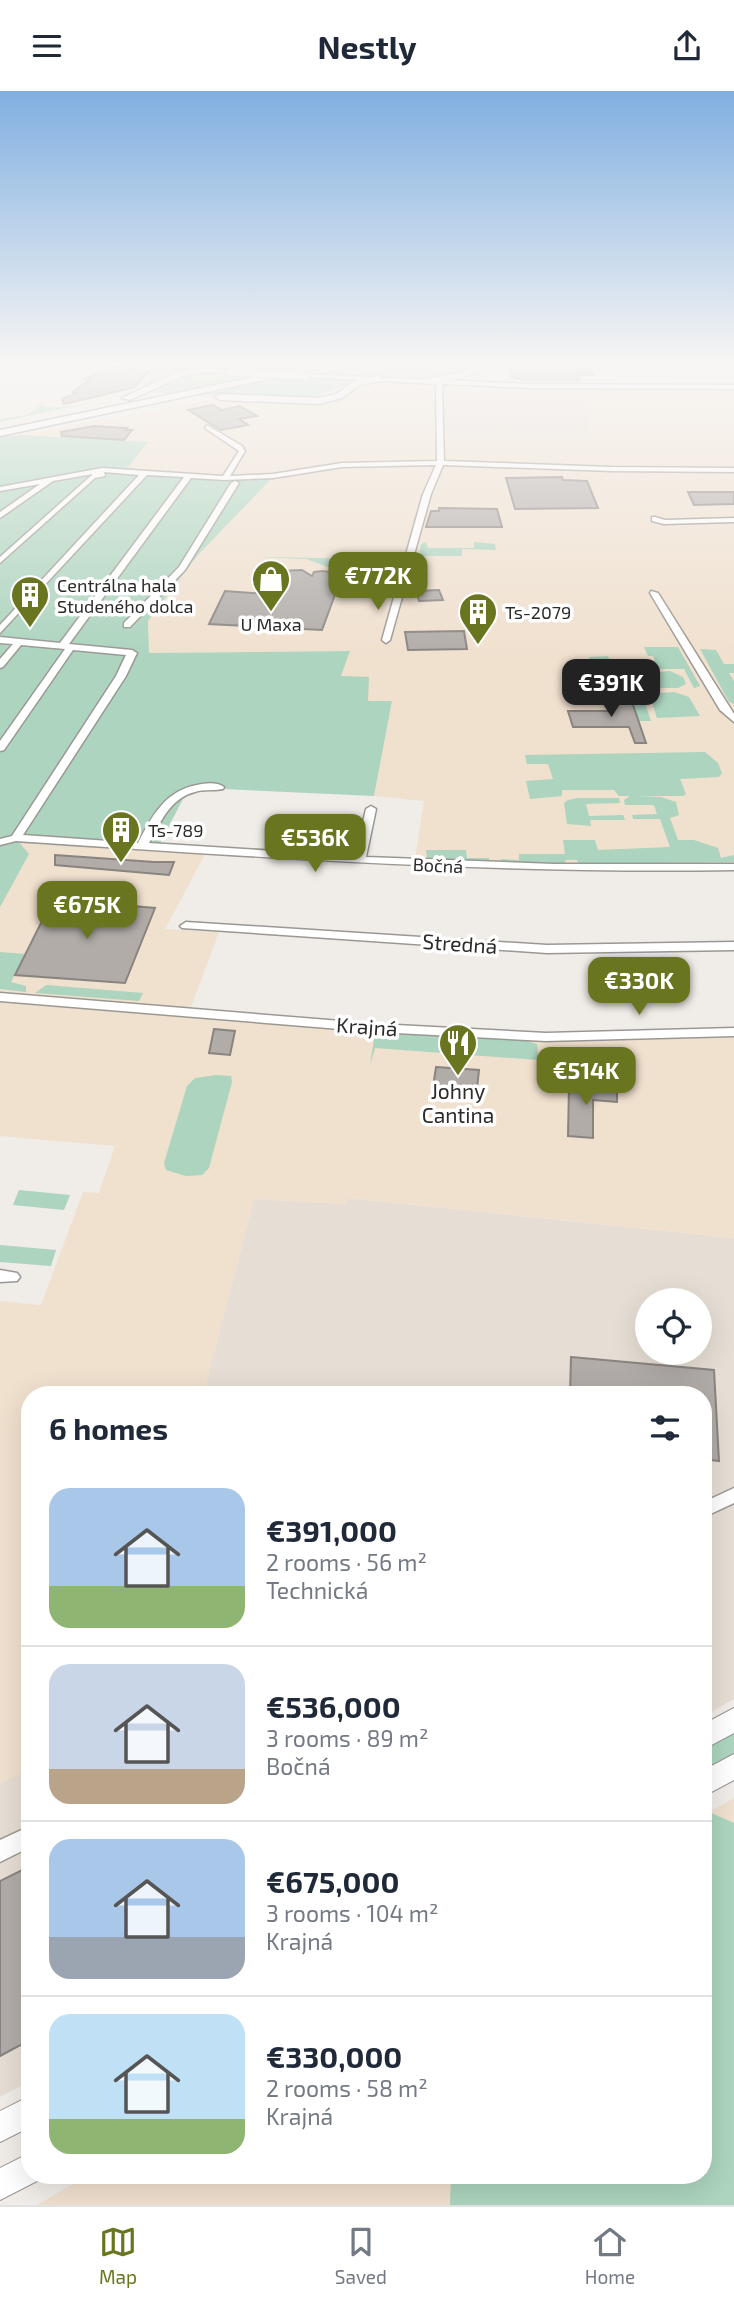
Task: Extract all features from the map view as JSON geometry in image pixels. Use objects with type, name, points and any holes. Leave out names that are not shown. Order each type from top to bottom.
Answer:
[{"type":"main road","points":[[712,1732],[734,1720]]},
{"type":"main road","points":[[712,1779],[734,1766]]},
{"type":"main road","points":[[0,2127],[21,2116]]},
{"type":"main road","points":[[0,2185],[21,2173]]},
{"type":"street","points":[[225,478],[236,461]]},
{"type":"street","points":[[386,640],[427,494],[440,463]]},
{"type":"street","points":[[0,489],[102,470],[225,478],[273,476],[342,465],[440,463],[734,470]]},
{"type":"street","points":[[0,561],[93,476],[102,473],[235,483],[267,478]]},
{"type":"street","points":[[0,630],[143,475]]},
{"type":"street","points":[[0,516],[53,477]]},
{"type":"street","points":[[0,748],[66,647],[187,478]]},
{"type":"street","points":[[127,625],[183,568],[235,483]]},
{"type":"street","points":[[655,519],[664,522],[734,520]]},
{"type":"street","points":[[654,593],[725,709],[734,719]]},
{"type":"street","points":[[0,639],[132,653],[121,677],[16,838]]},
{"type":"street","points":[[0,665],[19,642]]},
{"type":"street","points":[[142,846],[158,815],[171,798],[199,786],[219,787]]},
{"type":"street","points":[[360,860],[372,809]]},
{"type":"street","name":"Bočná","points":[[0,841],[16,838],[492,868],[624,870],[734,867]]},
{"type":"street","name":"Stredná","points":[[186,926],[547,949],[734,946]]},
{"type":"street","name":"Krajná","points":[[0,997],[377,1028],[546,1037],[734,1033]]},
{"type":"street","points":[[712,1506],[734,1495]]},
{"type":"street","points":[[0,1851],[21,1840]]},
{"type":"shaded area","points":[[133,461],[734,461],[734,868],[522,870],[414,865],[424,801],[374,796],[392,701],[368,701],[341,676],[350,651],[149,653],[148,621],[197,556],[271,478],[233,480],[124,472]]},
{"type":"shaded area","points":[[17,841],[205,854],[165,929],[219,932],[190,1010],[553,1035],[734,1029],[734,1238],[348,1198],[346,1204],[254,1199],[205,1386],[21,1386],[21,1773],[0,1783],[0,1301],[41,1305],[83,1192],[99,1193],[115,1146],[0,1136],[0,873]]},
{"type":"shaded area","points":[[347,1198],[734,1238],[734,1699],[712,1711],[712,1386],[205,1386],[254,1199],[345,1204]]},
{"type":"shaded area","points":[[21,1773],[21,2086],[0,2097],[0,1783]]},
{"type":"shaded area","points":[[734,1798],[734,2205],[37,2205],[73,2184],[712,2184],[712,1810]]},
{"type":"green space","points":[[0,461],[133,461],[124,472],[233,480],[272,478],[197,556],[148,621],[149,653],[350,651],[341,676],[369,677],[368,701],[392,701],[374,796],[199,788],[183,799],[156,851],[18,841],[29,854],[0,907],[0,846],[3,842],[0,839]]},
{"type":"green space","points":[[426,542],[428,548],[474,548],[474,542],[495,544],[496,550],[462,549],[462,556],[419,556],[421,544]]},
{"type":"green space","points":[[259,557],[402,560],[399,570],[389,571],[331,568],[306,559]]},
{"type":"green space","points":[[644,647],[678,647],[700,686],[694,688],[684,669],[658,669],[653,656],[648,656]]},
{"type":"green space","points":[[700,649],[716,650],[724,664],[734,664],[734,673],[729,673],[734,681],[734,704],[729,702]]},
{"type":"green space","points":[[608,656],[610,661],[619,660],[623,675],[617,676],[621,689],[604,689],[597,685],[589,657]]},
{"type":"green space","points":[[670,671],[683,677],[686,684],[678,688],[640,688],[639,686],[658,685],[655,675]]},
{"type":"green space","points":[[674,692],[689,697],[700,716],[657,718],[649,694]]},
{"type":"green space","points":[[618,693],[642,694],[651,721],[639,721],[621,702]]},
{"type":"green space","points":[[705,752],[718,763],[722,773],[719,777],[680,779],[686,794],[683,796],[636,796],[661,797],[676,802],[679,815],[670,818],[678,840],[694,840],[718,848],[721,858],[734,855],[734,862],[579,864],[577,860],[566,860],[564,864],[509,866],[500,859],[519,860],[519,854],[565,854],[563,840],[595,840],[598,850],[670,847],[660,819],[633,819],[632,815],[657,814],[654,805],[625,805],[624,800],[630,796],[619,796],[614,790],[562,790],[562,796],[530,799],[526,781],[553,779],[548,764],[527,764],[525,755]]},
{"type":"green space","points":[[578,798],[619,798],[620,803],[586,804],[589,816],[623,815],[625,820],[590,820],[591,826],[567,824],[564,803]]},
{"type":"green space","points":[[426,850],[466,850],[467,858],[489,858],[489,861],[474,865],[450,864],[427,858]]},
{"type":"green space","points":[[0,952],[25,954],[11,982],[26,986],[26,992],[0,989]]},
{"type":"green space","points":[[46,985],[143,993],[139,1001],[35,993]]},
{"type":"green space","points":[[341,1028],[527,1041],[537,1044],[539,1060],[375,1048],[370,1065],[375,1033],[340,1031]]},
{"type":"green space","points":[[231,1076],[232,1082],[209,1168],[202,1175],[186,1176],[166,1170],[164,1163],[187,1086],[195,1078]]},
{"type":"green space","points":[[19,1190],[70,1195],[64,1210],[13,1205]]},
{"type":"green space","points":[[0,1245],[56,1250],[51,1266],[0,1262]]},
{"type":"green space","points":[[734,1731],[734,1756],[712,1768],[712,1743]]},
{"type":"green space","points":[[712,1813],[734,1823],[734,2205],[450,2205],[451,2184],[712,2184]]},
{"type":"building","points":[[562,477],[563,480],[587,481],[598,508],[515,509],[506,478]]},
{"type":"building","points":[[688,492],[734,492],[734,504],[694,505]]},
{"type":"building","points":[[439,508],[497,509],[502,527],[426,527],[431,511],[439,511]]},
{"type":"building","name":"U Maxa","points":[[302,570],[312,576],[314,572],[322,571],[368,576],[363,590],[341,588],[336,592],[322,630],[209,624],[225,591],[267,594],[277,571]]},
{"type":"building","points":[[439,590],[443,600],[419,601],[416,591]]},
{"type":"building","points":[[464,631],[467,649],[408,650],[405,632]]},
{"type":"building","points":[[609,702],[632,702],[646,743],[635,743],[629,727],[573,727],[568,711],[612,711]]},
{"type":"building","name":"Ts-789","points":[[55,855],[174,862],[169,875],[55,865]]},
{"type":"building","points":[[78,897],[134,901],[132,906],[155,908],[125,983],[15,975],[52,901],[75,902]]},
{"type":"building","points":[[214,1029],[235,1031],[230,1055],[209,1053]]},
{"type":"building","points":[[436,1067],[479,1070],[476,1098],[432,1094]]},
{"type":"building","points":[[571,1083],[617,1086],[617,1102],[593,1100],[593,1138],[568,1136]]},
{"type":"building","points":[[571,1357],[635,1363],[635,1365],[714,1370],[719,1461],[712,1460],[712,1386],[570,1386]]},
{"type":"building","points":[[21,1870],[21,2045],[0,2056],[0,1881]]},
{"type":"place","name":"U Maxa","points":[[271,613]]},
{"type":"place","name":"Centrálna hala Studeného dolca","points":[[30,629]]},
{"type":"place","name":"Ts-2079","points":[[478,646]]},
{"type":"place","name":"Ts-789","points":[[121,864]]},
{"type":"place","name":"Johny Cantina","points":[[458,1077]]}]
